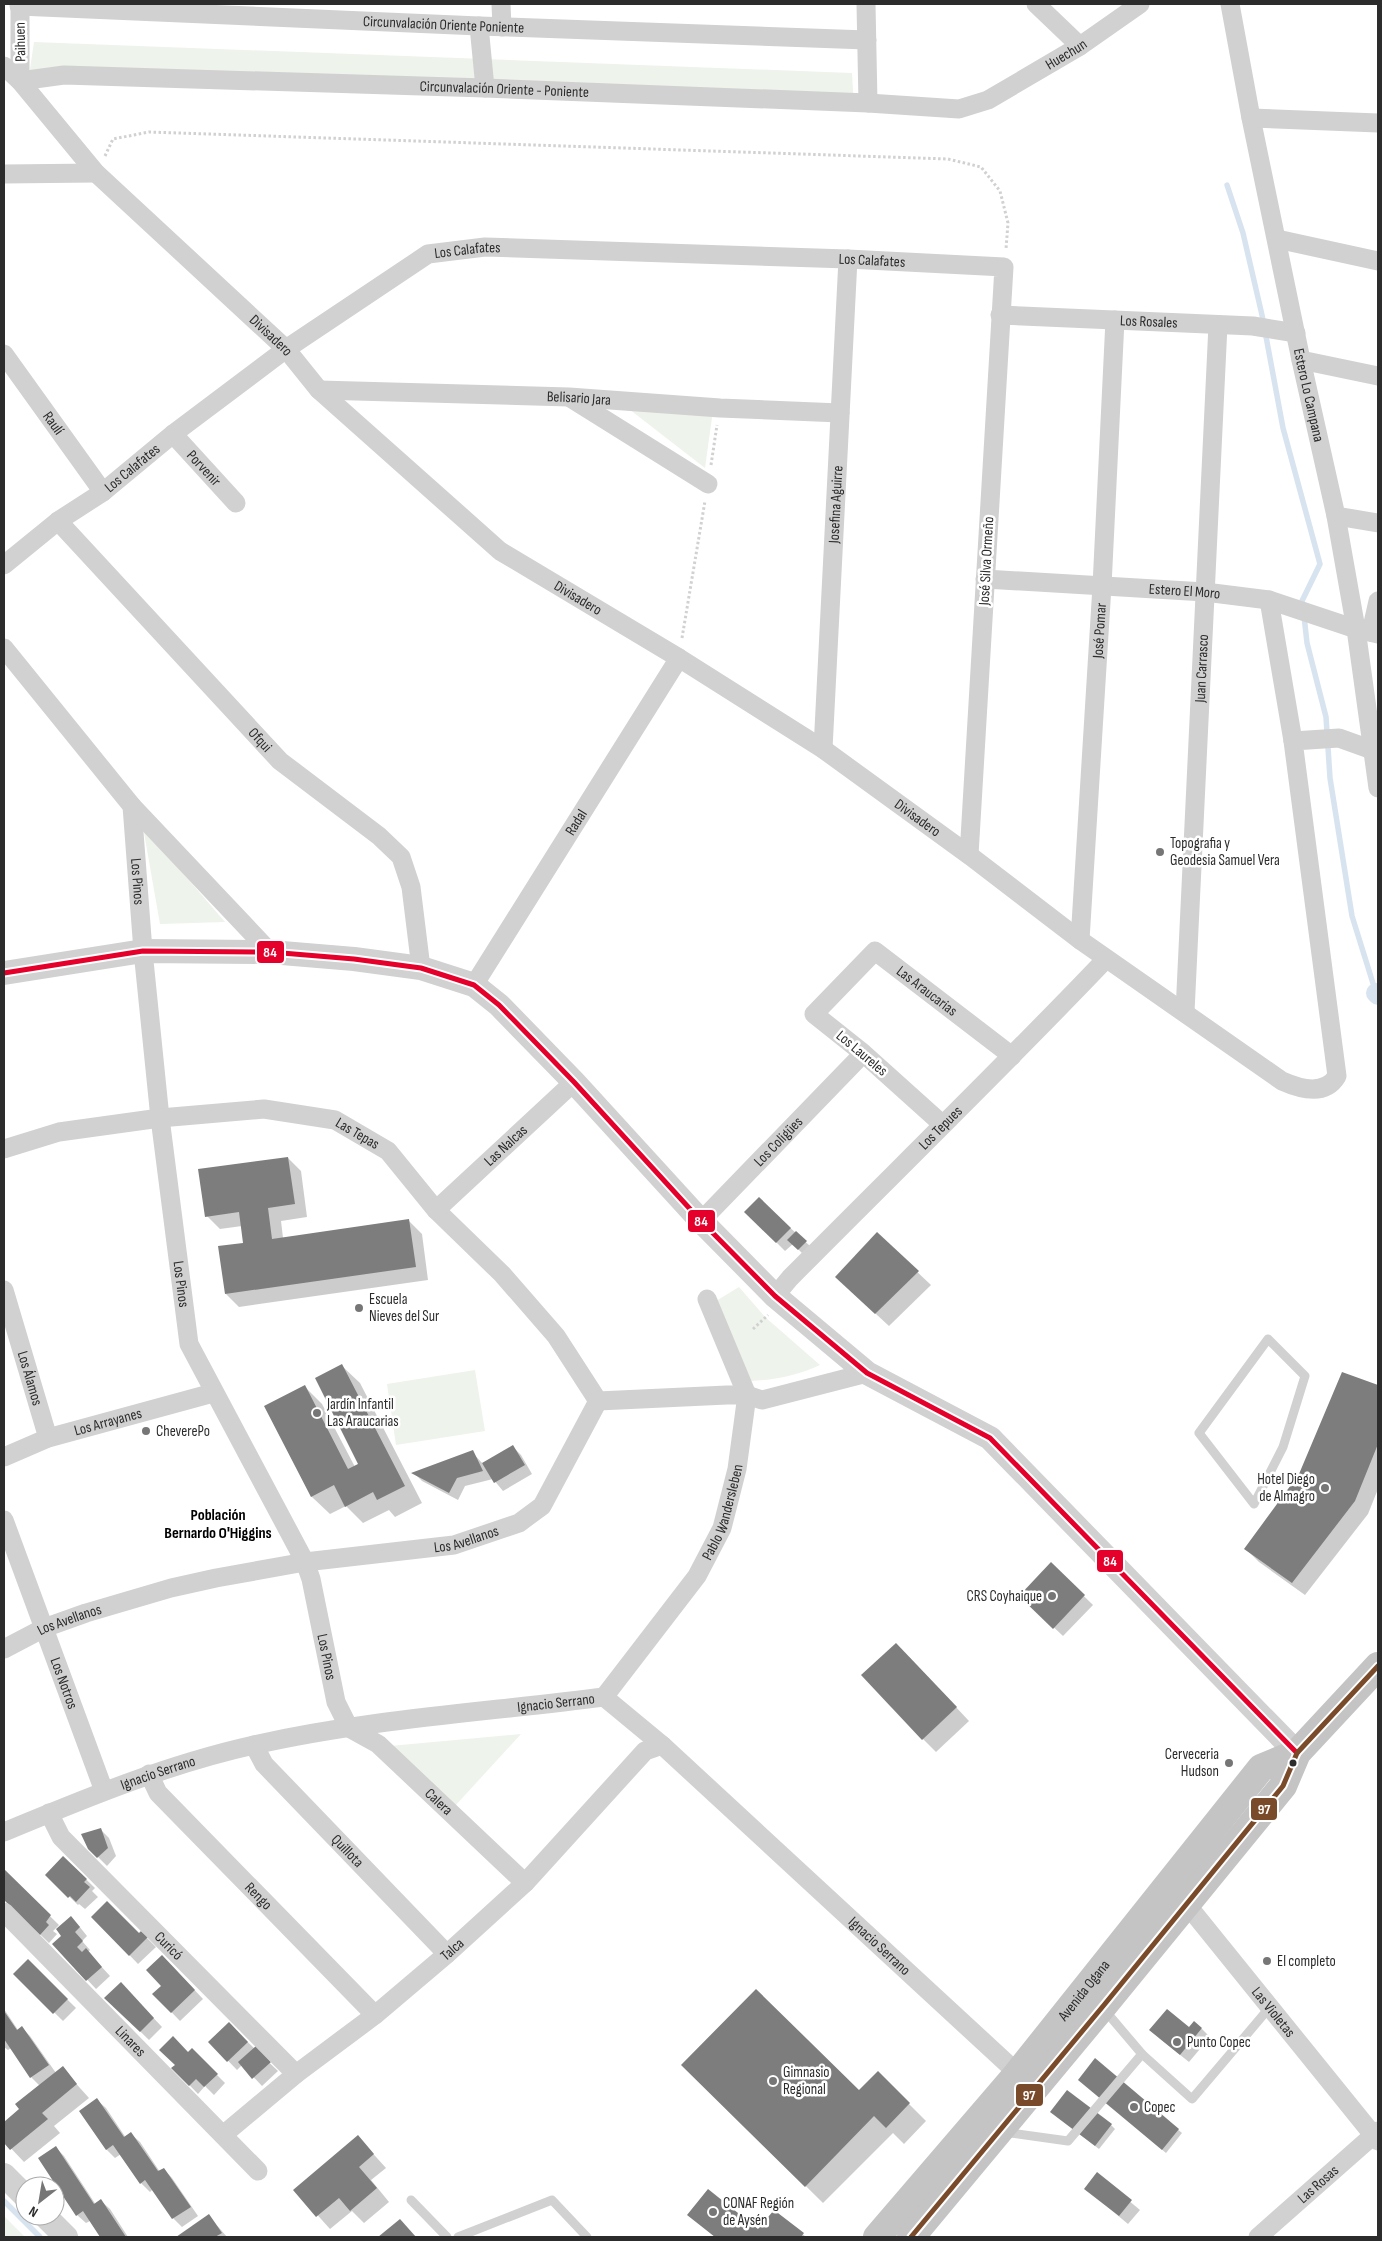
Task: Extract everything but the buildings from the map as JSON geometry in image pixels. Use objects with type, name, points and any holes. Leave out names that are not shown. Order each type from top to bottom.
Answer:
[{"type":"main road","name":"Avenida Ogana","points":[[877,2237],[1026,2081],[1104,2005],[1262,1768],[1297,1753],[1378,1666]]},
{"type":"main road","name":"Avenida Ogana","points":[[910,2237],[1000,2131],[1026,2081],[1178,1894]]},
{"type":"street","points":[[501,4],[502,27]]},
{"type":"street","points":[[866,4],[868,103]]},
{"type":"street","points":[[1036,4],[1080,46]]},
{"type":"street","name":"Huechun","points":[[988,100],[1080,46],[1140,4]]},
{"type":"street","name":"Estero Lo Campana","points":[[1230,4],[1250,118],[1277,239],[1290,331],[1301,360],[1336,516],[1368,631],[1378,788]]},
{"type":"street","name":"Circunvalación Oriente Poniente","points":[[20,5],[502,27],[867,40]]},
{"type":"street","name":"Paihuen","points":[[20,5],[20,81]]},
{"type":"street","points":[[479,26],[484,88]]},
{"type":"street","points":[[4,66],[20,81],[96,173]]},
{"type":"street","name":"Circunvalación Oriente - Poniente","points":[[20,81],[64,75],[484,88],[868,103],[959,109],[988,100]]},
{"type":"street","points":[[1250,118],[1378,122]]},
{"type":"street","points":[[4,174],[96,173]]},
{"type":"street","name":"Divisadero","points":[[96,173],[286,349],[319,390],[500,551],[679,658],[823,749],[969,855],[1106,959],[1186,1012],[1282,1082],[1299,1088],[1325,1088],[1333,1083],[1337,1076],[1293,741]]},
{"type":"street","points":[[1277,239],[1378,261]]},
{"type":"street","name":"Los Calafates","points":[[4,565],[58,521],[103,492],[173,434],[286,349],[428,254],[485,247],[848,259],[1004,267]]},
{"type":"street","name":"Josefina Aguirre","points":[[823,749],[848,259]]},
{"type":"street","name":"José Silva Ormeño","points":[[969,855],[1004,267]]},
{"type":"street","name":"Los Rosales","points":[[1000,315],[1253,326],[1290,331]]},
{"type":"street","name":"José Pomar","points":[[1080,940],[1102,586],[1115,320]]},
{"type":"street","name":"Juan Carrasco","points":[[1186,1012],[1204,592],[1218,325]]},
{"type":"street","name":"Raulí","points":[[4,354],[103,492]]},
{"type":"street","points":[[1301,360],[1378,376]]},
{"type":"street","name":"Belisario Jara","points":[[319,390],[569,397],[720,408],[840,413]]},
{"type":"street","points":[[569,397],[708,484]]},
{"type":"street","name":"Porvenir","points":[[173,434],[236,503]]},
{"type":"street","points":[[1336,516],[1378,523]]},
{"type":"street","name":"Ofqui","points":[[58,521],[280,761],[380,836],[402,857],[411,887],[422,968]]},
{"type":"street","name":"Estero El Moro","points":[[985,579],[1204,592],[1277,603],[1368,631]]},
{"type":"street","points":[[1368,631],[1378,601]]},
{"type":"street","points":[[1277,603],[1293,741],[1339,738],[1376,751]]},
{"type":"street","points":[[4,648],[132,806],[270,952]]},
{"type":"street","name":"Radal","points":[[474,985],[679,658]]},
{"type":"street","name":"Los Pinos","points":[[132,806],[143,952],[160,1118],[188,1344],[305,1562],[311,1579],[336,1702],[348,1728]]},
{"type":"street","name":"Las Araucarias","points":[[846,981],[874,950],[1012,1056]]},
{"type":"street","points":[[4,973],[143,952],[270,952],[354,959],[422,968],[474,985],[499,1005],[574,1082],[702,1221],[772,1305],[867,1373],[990,1438],[1297,1753]]},
{"type":"street","name":"Los Tepues","points":[[772,1305],[790,1278],[1106,959]]},
{"type":"street","name":"Los Laureles","points":[[846,981],[814,1014],[863,1053],[942,1124]]},
{"type":"street","name":"Los Coligües","points":[[702,1221],[856,1060]]},
{"type":"street","name":"Las Nalcas","points":[[436,1210],[574,1082]]},
{"type":"street","name":"Las Tepas","points":[[4,1149],[59,1132],[160,1118],[264,1108],[335,1120],[388,1151],[436,1210],[502,1274],[556,1336],[598,1401]]},
{"type":"street","name":"Los Álamos","points":[[4,1290],[48,1438]]},
{"type":"street","name":"Pablo Wandersleben","points":[[604,1697],[697,1576],[722,1528],[738,1469],[747,1395],[707,1300]]},
{"type":"street","points":[[598,1401],[747,1395],[762,1400],[867,1373]]},
{"type":"street","name":"Los Arrayanes","points":[[4,1457],[48,1438],[213,1393]]},
{"type":"street","name":"Los Avellanos","points":[[4,1649],[44,1628],[86,1613],[171,1588],[305,1562],[454,1545],[519,1522],[542,1506],[598,1401]]},
{"type":"street","name":"Los Notros","points":[[4,1520],[104,1791]]},
{"type":"street","name":"Ignacio Serrano","points":[[4,1832],[149,1774],[254,1745],[348,1728],[604,1697],[662,1745],[1026,2081]]},
{"type":"street","name":"Calera","points":[[348,1728],[378,1744],[525,1883]]},
{"type":"street","name":"Quillota","points":[[254,1745],[264,1764],[447,1954]]},
{"type":"street","name":"Talca","points":[[223,2135],[296,2074],[375,2015],[447,1954],[525,1883],[645,1751],[662,1745]]},
{"type":"street","name":"Rengo","points":[[149,1774],[158,1794],[375,2015]]},
{"type":"street","name":"Curicó","points":[[49,1813],[61,1836],[296,2074]]},
{"type":"street","name":"Las Violetas","points":[[1178,1894],[1377,2135]]},
{"type":"street","name":"Linares","points":[[4,1912],[258,2171]]},
{"type":"street","name":"Las Rosas","points":[[1258,2237],[1377,2135]]},
{"type":"street","points":[[4,2175],[15,2186]]},
{"type":"street","points":[[55,2226],[66,2237]]},
{"type":"lane","points":[[1268,1339],[1305,1376],[1283,1447],[1254,1504],[1199,1434],[1268,1339]]},
{"type":"lane","points":[[1104,2005],[1108,2014],[1142,2054],[1192,2099],[1270,2007]]},
{"type":"lane","points":[[1000,2131],[1015,2135],[1068,2141],[1142,2054]]},
{"type":"lane","points":[[411,2200],[446,2237]]},
{"type":"lane","points":[[458,2237],[552,2200],[586,2237]]},
{"type":"path","points":[[96,173],[113,138],[149,132],[948,159],[981,167],[1000,191],[1008,223],[1004,267]]},
{"type":"path","points":[[679,658],[720,408]]},
{"type":"path","points":[[753,1329],[772,1305]]},
{"type":"shaded area","points":[[34,42],[852,73],[854,108],[29,76]]},
{"type":"shaded area","points":[[611,395],[714,403],[705,468]]},
{"type":"shaded area","points":[[143,827],[225,922],[160,924]]},
{"type":"shaded area","points":[[739,1287],[765,1317],[820,1365],[785,1377],[749,1381],[716,1301]]},
{"type":"shaded area","points":[[475,1370],[485,1431],[396,1445],[387,1384]]},
{"type":"shaded area","points":[[521,1734],[455,1806],[390,1746]]},
{"type":"shaded area","points":[[4,2216],[25,2237],[4,2237]]},
{"type":"waterway","points":[[1227,185],[1243,233],[1262,315],[1283,428],[1320,564],[1302,601],[1303,607]]},
{"type":"waterway","points":[[1304,616],[1307,643],[1326,717],[1330,778],[1352,916],[1376,993]]},
{"type":"waterway","points":[[4,2201],[40,2237]]},
{"type":"transit line","name":"84","points":[[4,973],[143,951],[270,952],[354,959],[421,968],[474,985],[499,1005],[574,1082],[701,1221],[775,1296],[867,1373],[990,1438],[1297,1753]]},
{"type":"transit line","name":"97","points":[[911,2237],[1283,1786],[1297,1753],[1378,1666]]},
{"type":"place","name":"Topografia y Geodesia Samuel Vera","points":[[1160,852]]},
{"type":"place","name":"Escuela Nieves del Sur","points":[[359,1308]]},
{"type":"place","name":"Jardín Infantil Las Araucarias","points":[[317,1413]]},
{"type":"place","name":"CheverePo","points":[[146,1431]]},
{"type":"place","name":"Hotel Diego de Almagro","points":[[1325,1488]]},
{"type":"place","name":"CRS Coyhaique","points":[[1052,1596]]},
{"type":"place","name":"Cerveceria Hudson","points":[[1229,1763]]},
{"type":"place","name":"El completo","points":[[1267,1961]]},
{"type":"place","name":"Punto Copec","points":[[1177,2042]]},
{"type":"place","name":"Gimnasio Regional","points":[[773,2081]]},
{"type":"place","name":"Copec","points":[[1134,2107]]},
{"type":"place","name":"CONAF Región de Aysén","points":[[713,2212]]},
{"type":"district","name":"Población Bernardo O'Higgins","points":[[218,1523]]}]
